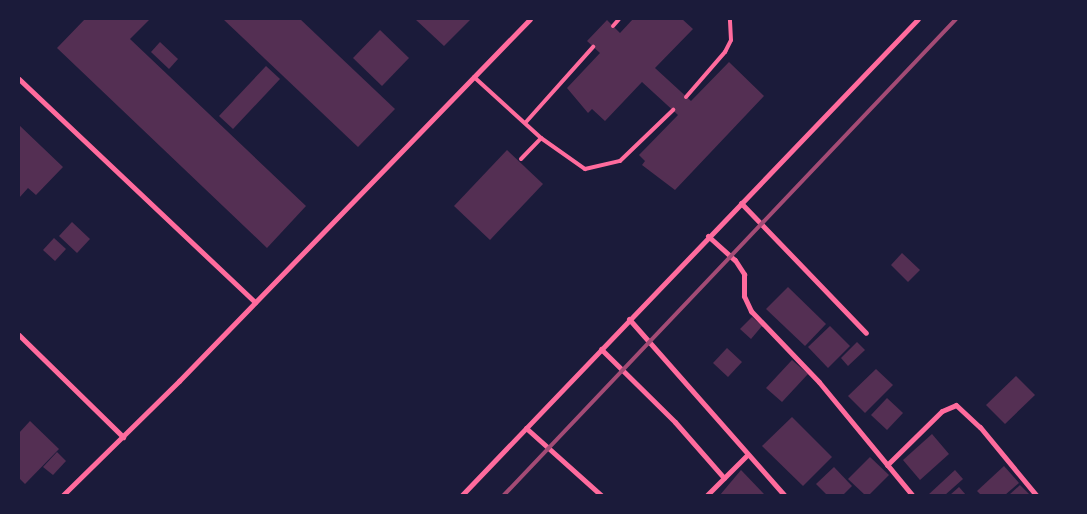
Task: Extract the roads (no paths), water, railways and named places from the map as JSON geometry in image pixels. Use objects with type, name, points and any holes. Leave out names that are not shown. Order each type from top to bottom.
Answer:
[{"type":"street","points":[[62,495],[123,437],[530,19]]},
{"type":"street","points":[[462,495],[708,236],[918,19]]},
{"type":"street","points":[[19,79],[255,302]]},
{"type":"street","points":[[741,203],[866,333]]},
{"type":"street","points":[[708,236],[735,260],[744,274],[744,296],[751,311],[818,382],[912,495]]},
{"type":"street","points":[[629,319],[784,495]]},
{"type":"street","points":[[19,335],[123,437]]},
{"type":"street","points":[[601,349],[675,422],[724,478]]},
{"type":"street","points":[[887,465],[942,411],[956,405],[980,427],[1036,495]]},
{"type":"street","points":[[526,428],[601,495]]},
{"type":"street","points":[[707,495],[747,455]]},
{"type":"lane","points":[[613,26],[619,19]]},
{"type":"lane","points":[[686,97],[725,52],[731,40],[730,19]]},
{"type":"lane","points":[[526,122],[593,47]]},
{"type":"lane","points":[[474,77],[526,122],[541,138],[575,164],[585,169],[596,169],[620,161],[632,152],[673,110]]},
{"type":"lane","points":[[521,159],[541,138]]},
{"type":"railway","points":[[504,495],[956,19]]}]
